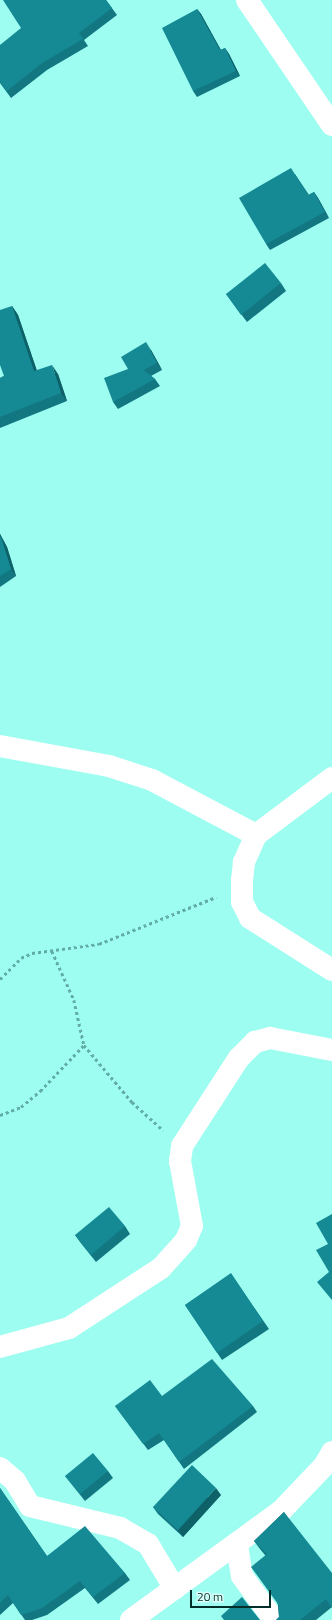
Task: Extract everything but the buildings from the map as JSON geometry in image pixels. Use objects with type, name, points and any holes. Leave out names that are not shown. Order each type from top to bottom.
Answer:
[{"type":"street","points":[[247,0],[332,125]]},
{"type":"street","points":[[0,746],[109,766],[152,780],[256,835]]},
{"type":"street","points":[[332,778],[256,835],[244,862],[242,880],[242,902],[250,918],[332,970]]},
{"type":"street","points":[[0,1347],[69,1328],[161,1268],[186,1240],[192,1226],[180,1161],[182,1146],[239,1058],[255,1042],[270,1038],[332,1050]]},
{"type":"street","points":[[131,1620],[237,1545],[281,1511],[324,1466],[332,1452]]},
{"type":"street","points":[[0,1468],[15,1481],[30,1506],[120,1528],[148,1544],[176,1589]]},
{"type":"street","points":[[237,1545],[242,1576],[274,1620]]},
{"type":"path","points":[[0,979],[21,958],[52,951],[99,944],[210,901],[242,880]]},
{"type":"path","points":[[52,951],[74,1000],[84,1045],[132,1102],[182,1146]]},
{"type":"path","points":[[0,1115],[21,1107],[35,1095],[84,1045]]}]
